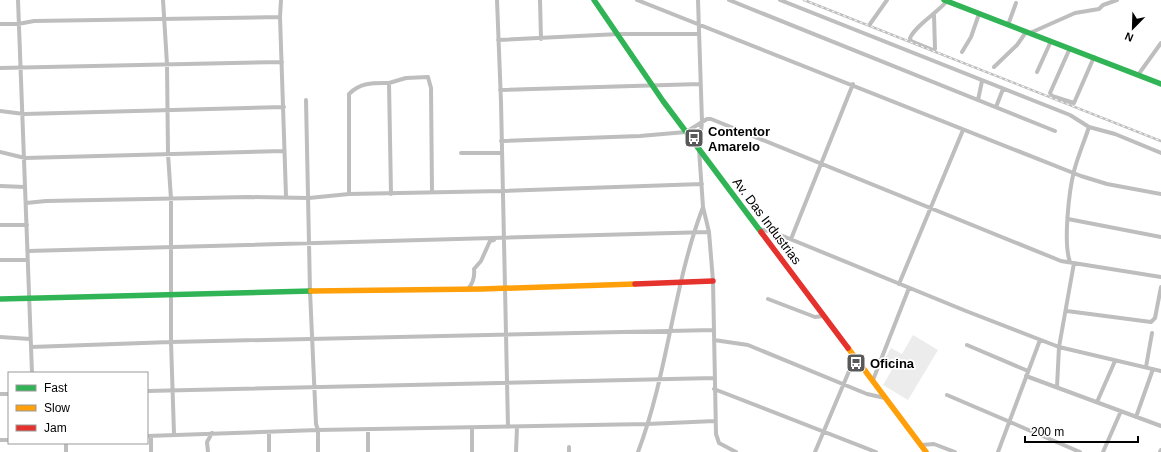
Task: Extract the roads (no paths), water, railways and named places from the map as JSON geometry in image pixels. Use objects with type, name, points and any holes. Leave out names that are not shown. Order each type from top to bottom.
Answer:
[{"type":"street","points":[[18,0],[18,24],[24,114],[25,187],[32,372]]},
{"type":"street","points":[[163,0],[163,20],[167,64],[168,154],[171,199],[171,342],[174,434]]},
{"type":"street","points":[[281,0],[280,17],[286,196]]},
{"type":"street","points":[[497,0],[508,427]]},
{"type":"street","points":[[540,0],[541,38]]},
{"type":"street","name":"Av. Das Industrias","points":[[594,0],[619,34],[630,54],[686,132],[926,452]]},
{"type":"street","points":[[637,0],[853,84],[963,130],[1094,181],[1161,194]]},
{"type":"street","points":[[698,0],[700,24],[698,34],[702,122],[699,149],[703,207],[709,232],[713,281],[716,434],[719,443],[736,452]]},
{"type":"street","points":[[729,0],[1055,131]]},
{"type":"street","points":[[780,0],[1070,115],[1089,127],[1115,134],[1161,152]]},
{"type":"street","points":[[870,24],[887,0]]},
{"type":"street","points":[[994,67],[1028,33],[1075,13],[1099,10],[1104,5],[1117,0]]},
{"type":"street","points":[[934,15],[935,49],[933,50],[909,40],[918,27],[934,15],[945,1],[1161,84]]},
{"type":"street","points":[[1008,25],[1016,3]]},
{"type":"street","points":[[962,52],[971,38],[978,14]]},
{"type":"street","points":[[0,24],[18,24],[34,21],[280,17]]},
{"type":"street","points":[[498,40],[619,34],[698,34]]},
{"type":"street","points":[[1037,72],[1051,41]]},
{"type":"street","points":[[1138,75],[1161,42]]},
{"type":"street","points":[[1070,48],[1050,92],[1056,98],[1074,104],[1094,57]]},
{"type":"street","points":[[0,68],[282,62]]},
{"type":"street","points":[[349,194],[349,94],[367,83],[389,83],[406,78],[428,77],[431,88],[432,192]]},
{"type":"street","points":[[978,100],[982,80]]},
{"type":"street","points":[[389,83],[391,194]]},
{"type":"street","points":[[500,90],[700,84]]},
{"type":"street","points":[[791,239],[853,84]]},
{"type":"street","points":[[996,107],[1003,89]]},
{"type":"street","points":[[306,100],[310,291],[318,452]]},
{"type":"street","points":[[0,111],[24,114],[284,107]]},
{"type":"street","points":[[501,141],[640,136],[686,132],[702,122],[711,119],[1061,261],[1161,277]]},
{"type":"street","points":[[1057,387],[1059,347],[1067,311],[1072,262],[1067,253],[1068,219],[1074,173],[1089,127]]},
{"type":"street","points":[[899,284],[963,130]]},
{"type":"street","points":[[0,152],[25,158],[284,151]]},
{"type":"street","points":[[461,153],[501,153]]},
{"type":"street","points":[[26,203],[46,201],[286,196],[309,198],[349,194],[502,191],[702,184]]},
{"type":"street","points":[[0,186],[25,187]]},
{"type":"street","points":[[638,452],[659,379],[693,233],[703,207]]},
{"type":"street","points":[[1068,219],[1161,236]]},
{"type":"street","points":[[0,225],[27,225]]},
{"type":"street","points":[[759,229],[768,230],[791,239],[899,284],[1059,347],[1161,371]]},
{"type":"street","points":[[28,251],[709,232]]},
{"type":"street","points":[[468,289],[472,284],[474,269],[481,261],[490,240],[500,240],[502,238]]},
{"type":"street","points":[[1061,261],[1067,253]]},
{"type":"street","points":[[0,260],[28,260]]},
{"type":"street","points":[[0,299],[310,291],[468,289],[713,281]]},
{"type":"street","points":[[1067,311],[1151,322],[1155,318],[1161,287]]},
{"type":"street","points":[[873,380],[909,288]]},
{"type":"street","points":[[768,299],[815,316],[824,316]]},
{"type":"street","points":[[31,347],[171,342],[714,330]]},
{"type":"street","points":[[1146,367],[1152,333]]},
{"type":"street","points":[[0,337],[30,339]]},
{"type":"street","points":[[714,340],[748,345],[843,384],[872,395],[885,398]]},
{"type":"street","points":[[998,452],[1040,340]]},
{"type":"street","points":[[967,345],[1057,387],[1161,426]]},
{"type":"street","points":[[815,452],[855,357]]},
{"type":"street","points":[[1097,402],[1115,361]]},
{"type":"street","points":[[1136,417],[1153,369]]},
{"type":"street","points":[[148,391],[714,378]]},
{"type":"street","points":[[714,390],[876,452]]},
{"type":"street","points":[[947,395],[1080,452]]},
{"type":"street","points":[[1104,451],[1121,411]]},
{"type":"street","points":[[151,452],[149,436],[174,434],[318,430],[472,429],[716,421]]},
{"type":"street","points":[[516,452],[517,427]]},
{"type":"street","points":[[472,429],[472,452]]},
{"type":"street","points":[[368,430],[368,452]]},
{"type":"street","points":[[269,432],[269,452]]},
{"type":"street","points":[[207,442],[212,433]]},
{"type":"street","points":[[204,434],[208,452]]},
{"type":"street","points":[[921,445],[934,444],[955,452]]},
{"type":"railway","points":[[804,0],[1161,141]]},
{"type":"place","name":"Contentor Amarelo","points":[[694,138]]},
{"type":"place","name":"Oficina","points":[[856,363]]}]
